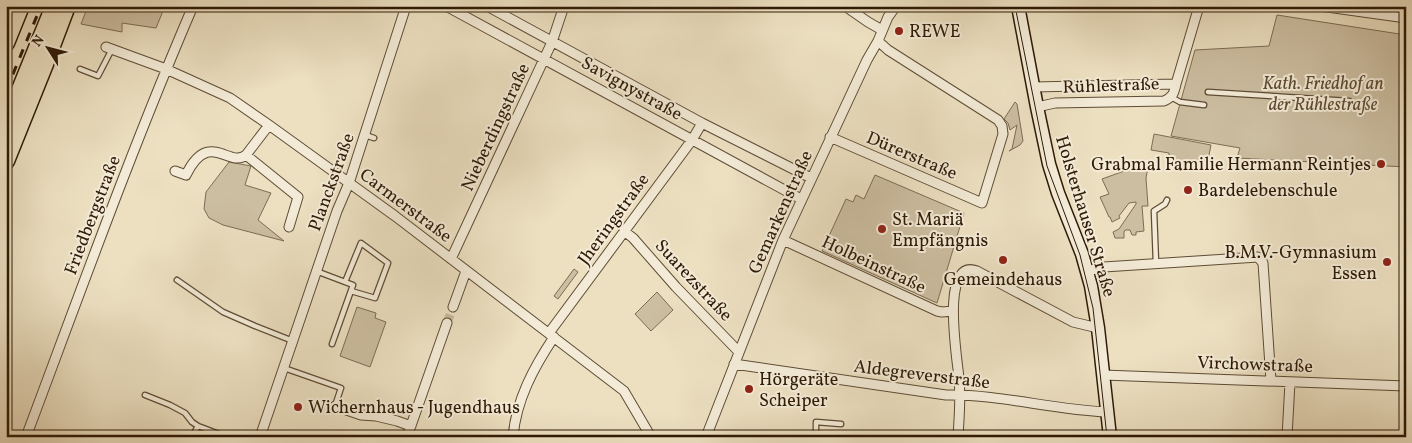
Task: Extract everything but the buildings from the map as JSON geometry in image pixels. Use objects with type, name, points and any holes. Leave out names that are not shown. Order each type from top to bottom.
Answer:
[{"type":"highway","points":[[6,23],[16,6]]},
{"type":"highway","points":[[6,43],[21,6]]},
{"type":"highway","points":[[6,124],[54,6]]},
{"type":"highway","points":[[6,161],[66,6]]},
{"type":"main road","name":"Holsterhauser Straße","points":[[1018,6],[1037,108],[1052,174],[1076,236],[1093,293],[1110,437]]},
{"type":"street","name":"Friedbergstraße","points":[[26,437],[166,69],[193,6]]},
{"type":"street","name":"Planckstraße","points":[[260,437],[337,211],[370,136],[406,6]]},
{"type":"street","name":"Savignystraße","points":[[446,6],[801,199]]},
{"type":"street","name":"Savignystraße","points":[[487,6],[702,123],[811,178]]},
{"type":"street","name":"Nieberdingstraße","points":[[451,259],[552,42],[564,6]]},
{"type":"street","points":[[845,6],[882,30]]},
{"type":"street","name":"Gemarkenstraße","points":[[706,437],[783,240],[801,199],[871,52],[896,6]]},
{"type":"street","name":"Rühlestraße","points":[[1037,108],[1064,103],[1164,101],[1171,97],[1198,6]]},
{"type":"street","points":[[1320,6],[1374,10],[1406,18]]},
{"type":"street","name":"Dürerstraße","points":[[830,137],[982,203],[1003,134],[1002,126],[998,120],[888,50],[878,41]]},
{"type":"street","name":"Carmerstraße","points":[[109,48],[166,69],[230,98],[269,124],[451,259],[624,391],[651,437]]},
{"type":"street","name":"Rühlestraße","points":[[1033,87],[1176,84]]},
{"type":"street","name":"Jheringstraße","points":[[512,437],[514,425],[529,380],[552,335],[624,231],[692,140],[702,123]]},
{"type":"street","points":[[175,171],[186,175],[197,158],[209,152],[218,152],[238,160],[242,159],[269,124]]},
{"type":"street","points":[[246,155],[298,198],[289,227]]},
{"type":"street","name":"Suarezstraße","points":[[624,231],[633,238],[676,287],[739,352]]},
{"type":"street","name":"Holbeinstraße","points":[[783,240],[936,311],[952,311]]},
{"type":"street","points":[[1087,271],[1104,267],[1156,263],[1255,257],[1262,260],[1271,381]]},
{"type":"street","points":[[958,437],[960,380],[952,311],[954,294],[963,272],[969,269],[977,271],[1073,322],[1098,328]]},
{"type":"street","points":[[453,307],[466,271]]},
{"type":"street","points":[[407,437],[447,323]]},
{"type":"street","name":"Aldegreverstraße","points":[[734,364],[946,395],[976,396],[1084,411],[1107,412]]},
{"type":"street","name":"Virchowstraße","points":[[1103,375],[1406,386]]},
{"type":"street","points":[[1287,437],[1290,382]]},
{"type":"street","points":[[335,406],[361,415],[383,418],[411,426]]},
{"type":"lane","points":[[80,69],[98,76],[109,48]]},
{"type":"lane","points":[[1208,92],[1349,101]]},
{"type":"lane","points":[[1171,97],[1180,102],[1204,105]]},
{"type":"lane","points":[[1156,263],[1154,211],[1165,204],[1167,200]]},
{"type":"lane","points":[[344,282],[361,243],[388,263],[376,298],[351,291]]},
{"type":"lane","points":[[316,271],[353,285],[332,344]]},
{"type":"lane","points":[[177,280],[229,315],[293,341]]},
{"type":"lane","points":[[284,368],[341,388],[335,406]]},
{"type":"lane","points":[[145,394],[170,404],[185,413],[198,426],[227,437]]},
{"type":"lane","points":[[816,437],[816,422],[841,424]]},
{"type":"lane","points":[[192,437],[198,426]]},
{"type":"green space","points":[[88,6],[165,6],[156,28],[122,23],[122,32],[81,24]]},
{"type":"green space","name":"Kath. Friedhof an der Rühlestraße","points":[[1277,15],[1406,35],[1406,167],[1237,158],[1240,148],[1171,136],[1195,50],[1269,46]]},
{"type":"green space","points":[[1015,102],[1017,104],[1023,141],[1020,145],[1009,151],[1012,149],[1017,125],[1010,130],[1008,123],[1004,119]]},
{"type":"green space","points":[[1154,134],[1211,145],[1208,160],[1181,163],[1169,160],[1169,153],[1151,150]]},
{"type":"green space","points":[[229,162],[251,166],[245,185],[271,193],[258,220],[284,241],[223,225],[209,218],[204,209],[206,192]]},
{"type":"green space","points":[[1149,162],[1146,178],[1148,206],[1142,206],[1144,231],[1136,232],[1136,235],[1132,235],[1130,230],[1125,230],[1124,238],[1115,238],[1113,232],[1119,229],[1136,202],[1129,203],[1119,216],[1120,218],[1112,222],[1100,197],[1109,194],[1102,179]]},
{"type":"green space","points":[[875,175],[964,213],[937,303],[822,251],[846,199],[853,202],[856,195],[864,199]]},
{"type":"green space","points":[[574,269],[578,272],[558,299],[554,296]]},
{"type":"green space","points":[[657,292],[673,310],[651,331],[635,314]]},
{"type":"green space","points":[[357,307],[376,313],[375,318],[386,322],[370,367],[340,356]]},
{"type":"tunnel","points":[[447,323],[453,307]]},
{"type":"tram line","points":[[1015,6],[1047,166],[1080,255],[1093,308],[1107,437]]},
{"type":"railway","points":[[6,91],[41,6]]},
{"type":"place","name":"REWE","points":[[899,31]]},
{"type":"place","name":"Grabmal Familie Hermann Reintjes","points":[[1381,164]]},
{"type":"place","name":"Bardelebenschule","points":[[1188,190]]},
{"type":"place","name":"St. Mariä Empfängnis","points":[[882,229]]},
{"type":"place","name":"Gemeindehaus","points":[[1003,260]]},
{"type":"place","name":"B.M.V.-Gymnasium Essen","points":[[1387,262]]},
{"type":"place","name":"Hörgeräte Scheiper","points":[[749,389]]},
{"type":"place","name":"Wichernhaus - Jugendhaus","points":[[298,407]]}]
